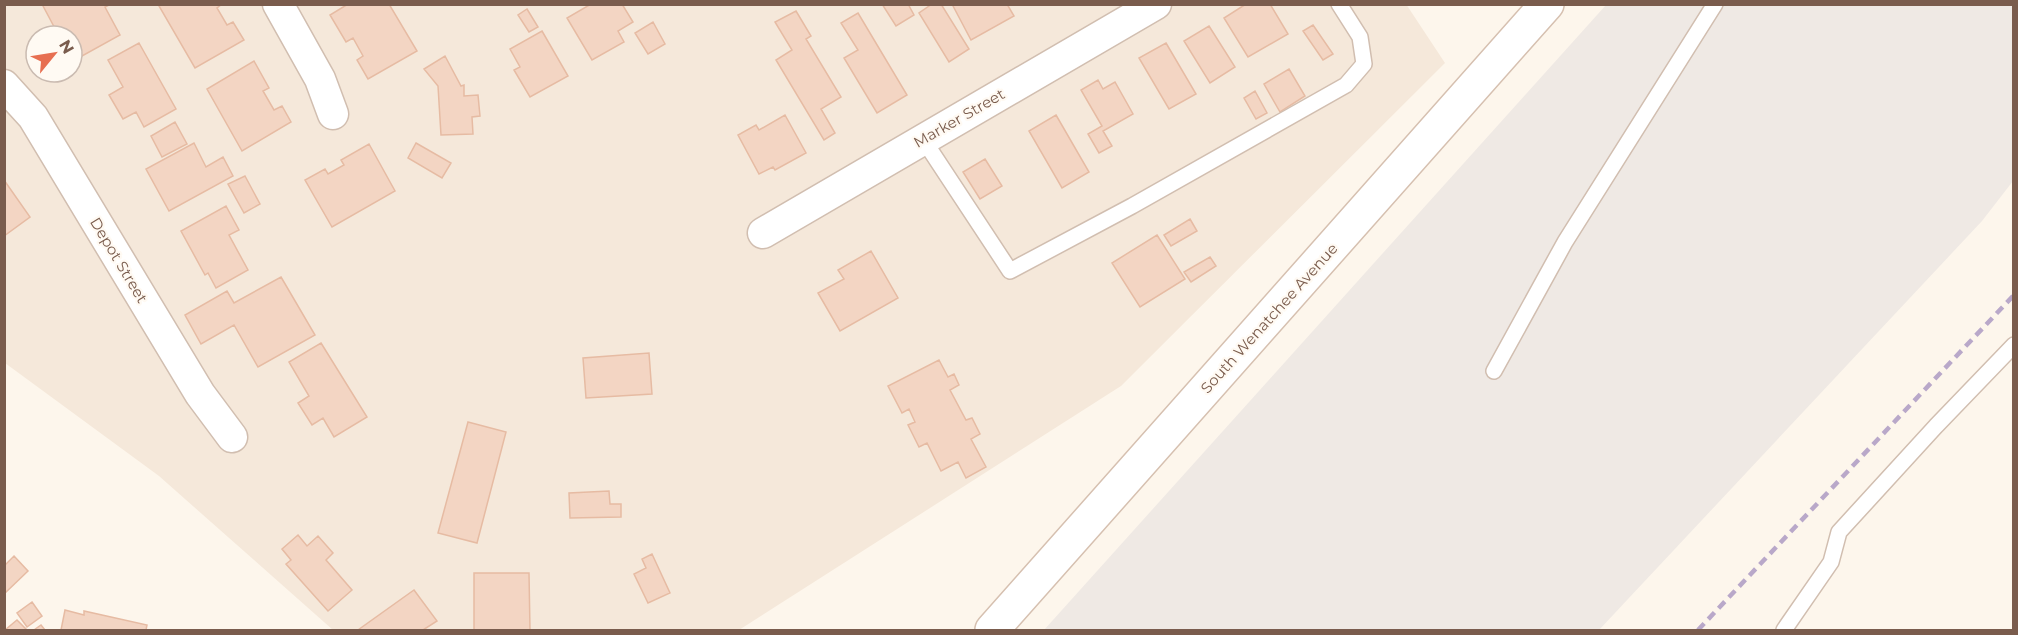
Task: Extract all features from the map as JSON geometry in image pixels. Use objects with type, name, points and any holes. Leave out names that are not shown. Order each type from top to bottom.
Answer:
[{"type":"main road","name":"South Wenatchee Avenue","points":[[992,630],[1547,4]]},
{"type":"street","points":[[278,4],[321,79],[333,114]]},
{"type":"street","name":"Marker Street","points":[[763,233],[1156,4]]},
{"type":"street","name":"Depot Street","points":[[4,85],[33,117],[200,394],[232,437]]},
{"type":"lane","points":[[923,139],[1011,272],[1346,85],[1364,64],[1360,37],[1339,4]]},
{"type":"lane","points":[[1494,371],[1565,242],[1715,4]]},
{"type":"lane","points":[[1785,630],[1831,562],[1839,532],[2013,345]]},
{"type":"shaded area","points":[[1406,4],[1445,63],[1121,386],[739,630],[333,630],[159,476],[5,363],[5,5]]},
{"type":"shaded area","points":[[1606,5],[2013,5],[2013,181],[1982,221],[1599,630],[1044,630]]},
{"type":"building","points":[[42,4],[111,4],[105,7],[120,35],[84,55],[84,24],[53,24]]},
{"type":"building","points":[[162,4],[222,4],[217,8],[227,25],[233,22],[244,40],[195,68],[159,6]]},
{"type":"building","points":[[348,4],[389,4],[417,51],[368,79],[357,60],[363,56],[353,38],[346,42],[330,15]]},
{"type":"building","points":[[591,4],[622,4],[633,22],[618,31],[624,42],[592,60],[567,18]]},
{"type":"building","points":[[882,4],[908,4],[914,15],[896,26]]},
{"type":"building","points":[[932,4],[941,4],[969,49],[949,62],[919,13]]},
{"type":"building","points":[[952,4],[1007,4],[1014,16],[971,40]]},
{"type":"building","points":[[1246,4],[1270,4],[1288,34],[1248,57],[1224,18]]},
{"type":"building","points":[[527,9],[538,27],[529,32],[518,15]]},
{"type":"building","points":[[796,11],[811,36],[806,39],[841,97],[821,109],[835,133],[824,140],[776,60],[792,50],[775,22]]},
{"type":"building","points":[[858,13],[907,95],[877,113],[844,58],[858,50],[841,23]]},
{"type":"building","points":[[653,22],[665,44],[648,54],[635,33]]},
{"type":"building","points":[[1313,25],[1333,54],[1323,60],[1303,31]]},
{"type":"building","points":[[1209,26],[1235,67],[1210,83],[1184,41]]},
{"type":"building","points":[[542,31],[568,76],[530,97],[514,70],[520,67],[510,49]]},
{"type":"building","points":[[139,43],[176,109],[144,127],[136,112],[123,119],[109,95],[123,87],[108,60]]},
{"type":"building","points":[[1166,43],[1196,94],[1169,109],[1139,58]]},
{"type":"building","points":[[445,56],[461,86],[464,85],[464,96],[478,95],[480,116],[472,117],[473,134],[441,135],[438,86],[424,69]]},
{"type":"building","points":[[254,61],[269,88],[263,91],[274,110],[282,106],[291,122],[242,151],[207,89]]},
{"type":"building","points":[[1289,69],[1305,96],[1280,112],[1264,84]]},
{"type":"building","points":[[1098,80],[1103,89],[1115,82],[1133,114],[1103,131],[1112,146],[1099,153],[1088,134],[1102,126],[1081,90]]},
{"type":"building","points":[[1255,91],[1267,113],[1256,119],[1244,98]]},
{"type":"building","points":[[785,115],[806,153],[775,170],[773,167],[759,174],[738,135],[756,125],[759,130]]},
{"type":"building","points":[[1056,115],[1089,172],[1062,188],[1029,131]]},
{"type":"building","points":[[175,122],[187,144],[162,157],[151,136]]},
{"type":"building","points":[[194,143],[206,167],[223,157],[233,176],[169,211],[146,169]]},
{"type":"building","points":[[416,143],[451,163],[442,178],[408,158]]},
{"type":"building","points":[[369,144],[395,191],[332,227],[305,180],[325,169],[328,174],[344,165],[341,160]]},
{"type":"building","points":[[985,159],[1002,186],[980,199],[963,172]]},
{"type":"building","points":[[245,176],[260,204],[244,213],[228,184]]},
{"type":"building","points":[[4,180],[30,217],[4,236]]},
{"type":"building","points":[[226,206],[239,230],[229,235],[248,270],[216,288],[208,273],[205,275],[181,231]]},
{"type":"building","points":[[1190,219],[1197,231],[1171,246],[1164,235]]},
{"type":"building","points":[[1157,235],[1185,279],[1140,307],[1112,263]]},
{"type":"building","points":[[871,251],[898,298],[840,331],[818,293],[844,279],[838,270]]},
{"type":"building","points":[[1210,257],[1216,266],[1191,282],[1184,272]]},
{"type":"building","points":[[281,277],[315,335],[258,367],[234,325],[201,344],[185,315],[227,291],[234,303]]},
{"type":"building","points":[[321,343],[367,417],[334,437],[323,418],[312,425],[298,403],[309,396],[289,362]]},
{"type":"building","points":[[649,353],[652,394],[586,398],[583,358]]},
{"type":"building","points":[[939,360],[948,377],[954,374],[959,385],[950,390],[966,420],[972,418],[980,434],[971,439],[986,467],[966,478],[958,462],[941,471],[927,443],[919,447],[908,425],[915,422],[909,409],[902,413],[888,386]]},
{"type":"building","points":[[468,422],[506,432],[477,543],[438,533]]},
{"type":"building","points":[[609,491],[610,504],[621,504],[621,517],[570,518],[569,493]]},
{"type":"building","points":[[298,535],[307,546],[318,536],[333,553],[326,560],[352,590],[328,611],[286,564],[291,560],[282,549]]},
{"type":"building","points":[[652,554],[670,593],[648,603],[634,574],[646,568],[642,559]]},
{"type":"building","points":[[14,556],[28,571],[4,594],[4,566]]},
{"type":"building","points":[[474,573],[529,573],[530,630],[474,630]]},
{"type":"building","points":[[414,590],[437,621],[423,630],[358,630]]},
{"type":"building","points":[[32,602],[42,616],[27,627],[17,613]]},
{"type":"building","points":[[65,610],[84,615],[84,611],[147,625],[146,630],[61,630]]},
{"type":"building","points":[[17,620],[27,630],[5,630]]},
{"type":"building","points":[[41,625],[45,630],[34,630]]},
{"type":"railway","points":[[1698,630],[2014,295]]}]
